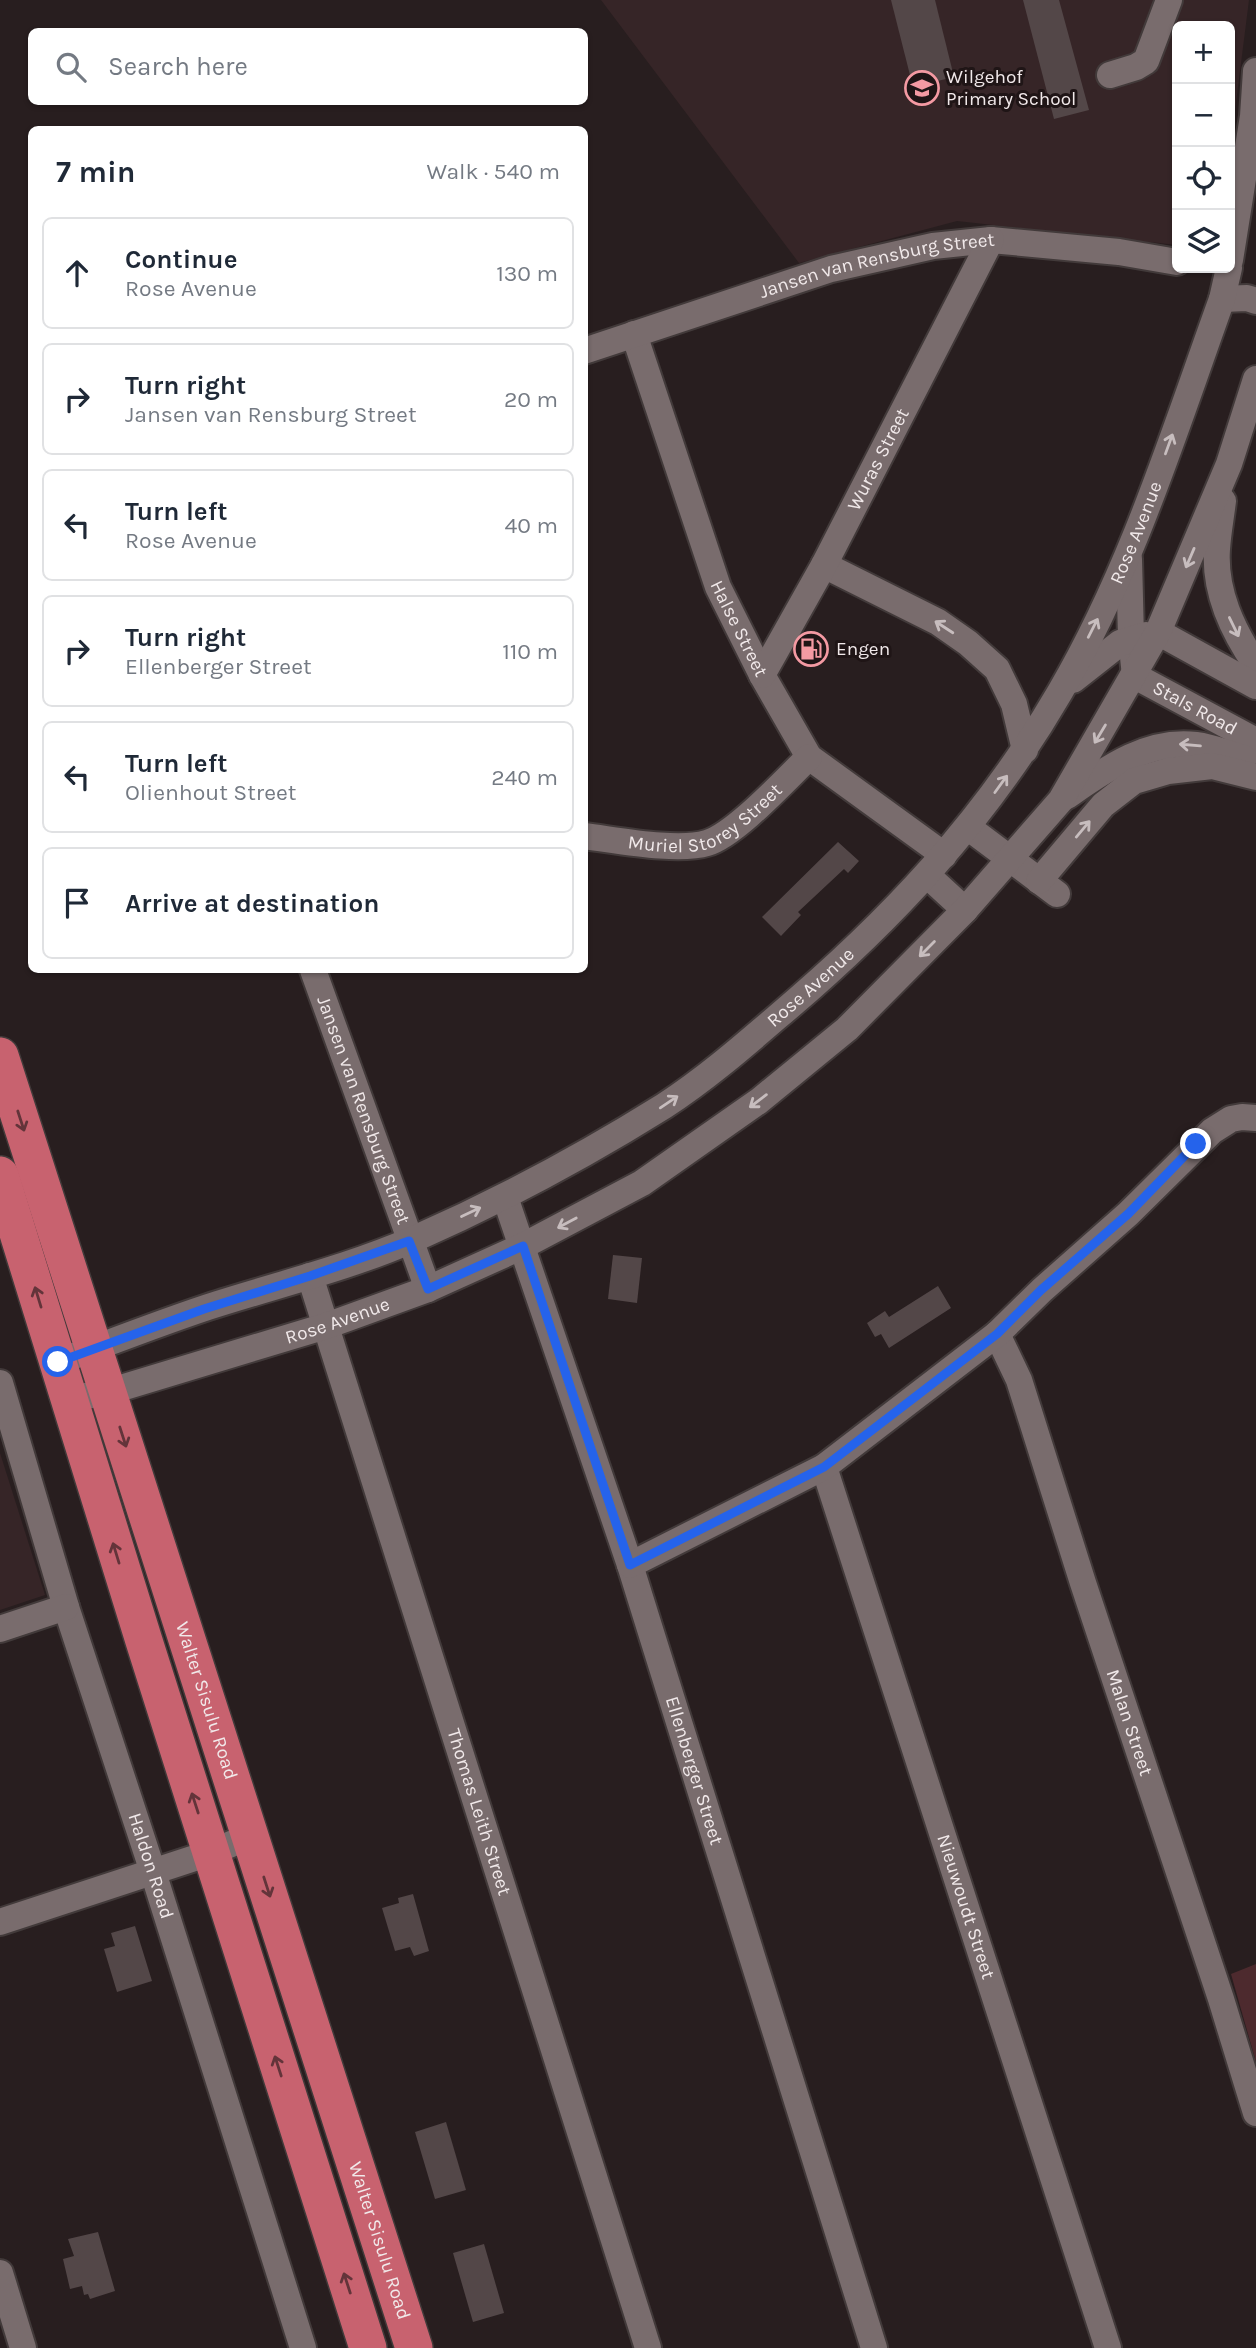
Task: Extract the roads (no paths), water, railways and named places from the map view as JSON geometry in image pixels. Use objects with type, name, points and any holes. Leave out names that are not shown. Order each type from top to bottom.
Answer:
[{"type":"highway","name":"Walter Sisulu Road","points":[[2,1067],[95,1348],[414,2348]]},
{"type":"highway","points":[[0,1175],[368,2348]]},
{"type":"highway","points":[[129,1592],[169,1581]]},
{"type":"highway","points":[[303,2146],[346,2135]]},
{"type":"street","points":[[1110,75],[1146,61],[1169,0]]},
{"type":"street","name":"Rose Avenue","points":[[1235,248],[1245,233],[1256,71]]},
{"type":"street","name":"Jansen van Rensburg Street","points":[[588,350],[831,269],[933,246],[991,240],[1119,252],[1172,261]]},
{"type":"street","name":"Wuras Street","points":[[762,675],[824,565],[991,240]]},
{"type":"street","name":"Rose Avenue","points":[[58,1362],[204,1309],[409,1241],[505,1197],[667,1104],[725,1061],[838,966],[969,828],[1025,750],[1062,689],[1129,554],[1222,299],[1223,273]]},
{"type":"street","points":[[1222,299],[1256,301]]},
{"type":"street","name":"Halse Street","points":[[635,334],[718,587],[762,675],[810,757],[944,855]]},
{"type":"street","name":"Rose Avenue","points":[[69,1400],[108,1391],[326,1326],[428,1289],[523,1246],[642,1184],[759,1101],[847,1029],[965,910],[1061,800],[1158,632],[1228,464],[1256,379]]},
{"type":"street","points":[[1228,464],[1216,552],[1223,601],[1234,630],[1256,665]]},
{"type":"street","points":[[1129,554],[1131,638],[1135,676]]},
{"type":"street","points":[[824,565],[937,622],[968,643],[997,669],[1014,704],[1025,750]]},
{"type":"street","points":[[1062,689],[1103,654],[1131,638],[1158,632],[1256,686]]},
{"type":"street","name":"Stals Road","points":[[1135,676],[1256,741]]},
{"type":"street","points":[[1061,800],[1127,758],[1163,745],[1199,745],[1256,761]]},
{"type":"street","name":"Muriel Storey Street","points":[[588,836],[672,846],[707,843],[720,838],[739,823],[810,757]]},
{"type":"street","points":[[969,828],[1048,888],[1103,805],[1134,782],[1168,771],[1212,766],[1256,777]]},
{"type":"street","points":[[927,875],[965,910]]},
{"type":"street","name":"Jansen van Rensburg Street","points":[[314,973],[428,1289]]},
{"type":"street","points":[[630,1565],[824,1467],[997,1334],[1041,1290],[1128,1214],[1212,1130],[1242,1116],[1256,1118]]},
{"type":"street","name":"Ellenberger Street","points":[[505,1197],[630,1565],[874,2348]]},
{"type":"street","name":"Thomas Leith Street","points":[[310,1276],[648,2348]]},
{"type":"street","name":"Malan Street","points":[[997,1334],[1019,1380],[1256,2113]]},
{"type":"street","name":"Haldon Road","points":[[0,1383],[66,1607],[153,1872],[303,2348]]},
{"type":"street","name":"Nieuwoudt Street","points":[[824,1467],[1108,2348]]},
{"type":"street","points":[[0,1629],[66,1607]]},
{"type":"street","points":[[0,1922],[211,1853],[250,1836]]},
{"type":"street","points":[[0,2273],[23,2348]]},
{"type":"place","name":"Wilgehof Primary School","points":[[922,88]]},
{"type":"place","name":"Engen","points":[[811,649]]}]
